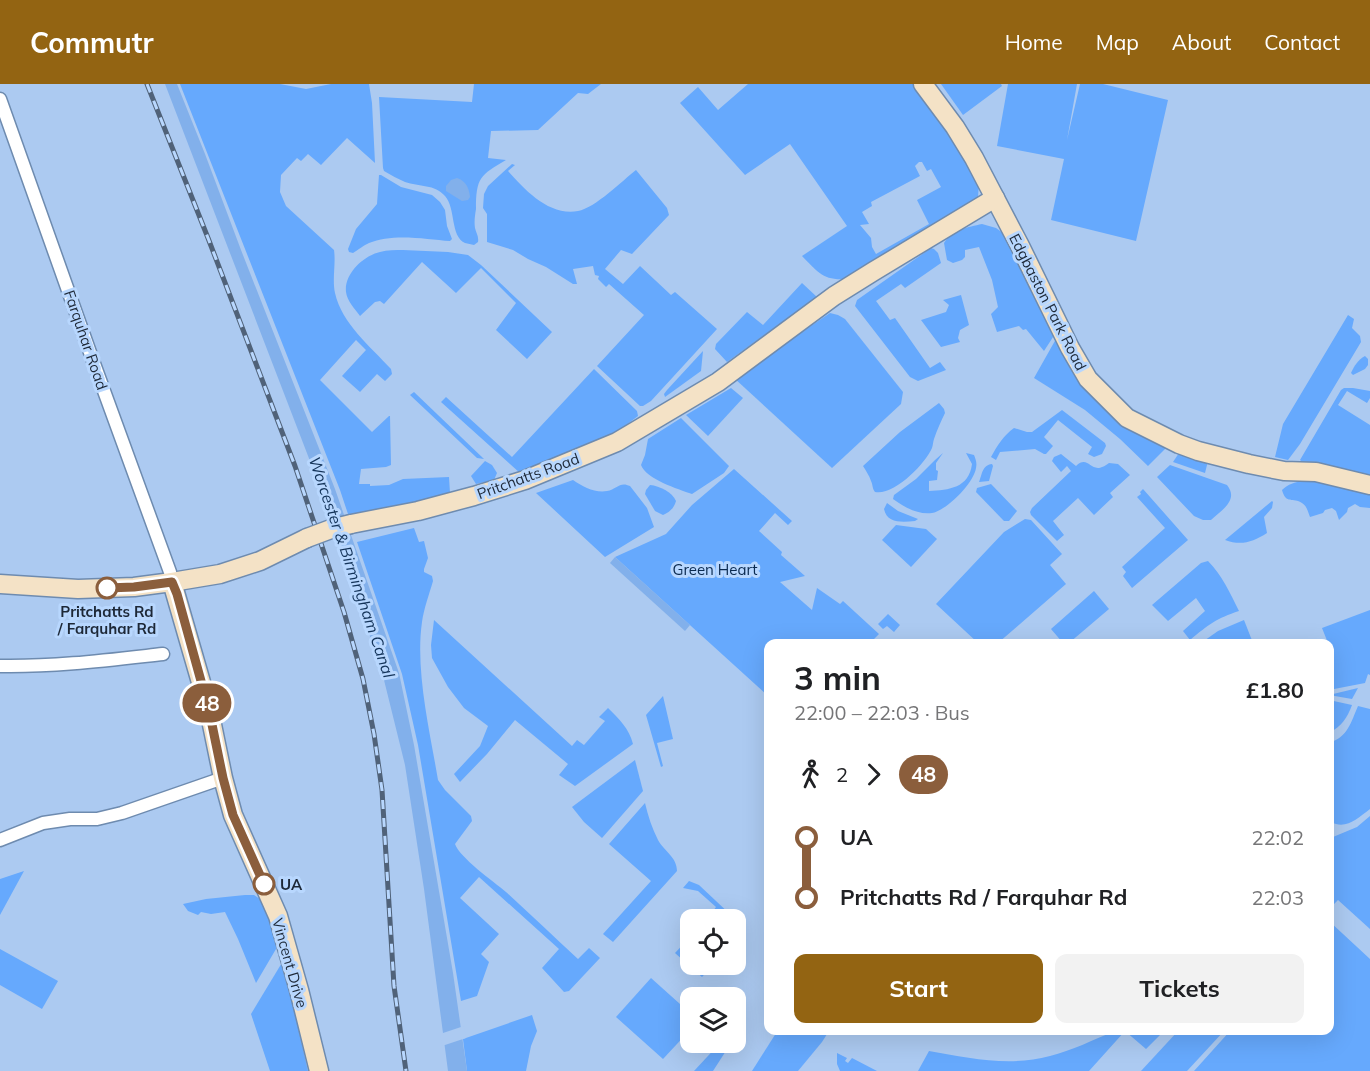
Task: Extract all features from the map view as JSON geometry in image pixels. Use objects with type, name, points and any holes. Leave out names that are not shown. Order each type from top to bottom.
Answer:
[{"type":"street","name":"Edgbaston Park Road","points":[[923,84],[955,127],[974,158],[1088,379],[1127,418],[1198,451],[1284,471],[1316,472],[1370,485]]},
{"type":"street","name":"Farquhar Road","points":[[0,99],[172,582]]},
{"type":"street","name":"Pritchatts Road","points":[[0,584],[78,589],[134,587],[220,574],[260,561],[330,529],[418,511],[525,480],[617,442],[718,382],[834,296],[995,198]]},
{"type":"street","name":"Vincent Drive","points":[[172,582],[209,710],[223,778],[235,821],[278,916],[319,1071]]},
{"type":"street","points":[[0,666],[163,654]]},
{"type":"street","points":[[0,840],[43,823],[70,819],[97,819],[122,813],[223,778]]},
{"type":"green space","points":[[180,84],[280,84],[306,89],[331,84],[369,84],[375,163],[347,138],[321,165],[308,154],[301,161],[297,158],[281,175],[280,192],[286,206],[334,250],[334,288],[344,315],[350,325],[391,369],[392,374],[385,381],[377,374],[360,392],[342,376],[366,350],[356,340],[320,380],[372,432],[390,416],[391,465],[361,469],[359,484],[389,485],[403,479],[449,477],[450,493],[364,514],[350,520]]},
{"type":"green space","points":[[474,84],[601,84],[588,94],[578,93],[538,130],[491,131],[488,158],[506,160],[481,178],[477,190],[475,223],[478,242],[474,245],[460,239],[455,228],[451,207],[441,192],[405,182],[384,171],[379,97],[472,102]]},
{"type":"green space","points":[[748,84],[915,84],[974,167],[979,183],[978,197],[969,209],[847,279],[826,277],[802,256],[847,226],[790,144],[745,175],[680,103],[698,87],[718,110]],"holes":[[[922,162],[927,171],[931,169],[941,187],[917,200],[929,224],[876,254],[871,238],[860,225],[869,224],[862,212],[872,206],[871,202],[920,176],[915,166]]]},
{"type":"green space","points":[[941,84],[1001,84],[1002,86],[963,115]]},
{"type":"green space","points":[[1008,84],[1077,84],[1067,140],[1080,84],[1103,84],[1168,100],[1136,241],[1051,220],[1064,159],[997,146]]},
{"type":"green space","points":[[512,164],[515,165],[508,171],[522,186],[530,194],[557,210],[567,212],[585,209],[600,200],[636,170],[667,208],[669,215],[632,254],[621,250],[605,269],[623,284],[640,266],[671,295],[675,292],[717,329],[651,401],[643,406],[640,406],[597,366],[644,315],[609,284],[606,287],[598,279],[599,276],[595,275],[593,266],[573,269],[577,284],[573,284],[513,250],[487,242],[487,214],[483,208],[484,194],[488,186]]},
{"type":"green space","points":[[379,175],[401,187],[432,195],[440,202],[445,210],[447,226],[452,239],[450,241],[388,238],[369,243],[353,253],[349,252],[348,249],[356,229],[377,204]]},
{"type":"green space","points":[[982,224],[996,228],[1007,236],[1055,334],[1044,351],[1026,329],[1023,330],[1019,326],[997,332],[991,314],[998,307],[992,280],[979,247],[965,250],[965,257],[962,260],[953,263],[947,260],[944,243],[947,239],[961,230]]},
{"type":"green space","points":[[931,248],[938,253],[941,263],[905,288],[901,284],[876,301],[890,320],[895,318],[930,368],[940,362],[946,370],[918,381],[910,377],[855,306],[857,300]]},
{"type":"green space","points":[[403,250],[468,255],[552,332],[527,359],[496,330],[516,303],[481,268],[456,293],[422,262],[384,304],[380,301],[375,302],[360,316],[346,292],[351,272],[367,257],[374,254]]},
{"type":"green space","points":[[802,283],[817,297],[811,306],[795,313],[727,362],[715,349],[716,344],[747,312],[763,325]]},
{"type":"green space","points":[[961,295],[969,325],[960,330],[958,338],[960,342],[941,347],[921,320],[946,312],[949,305],[943,300]]},
{"type":"green space","points":[[830,313],[845,319],[903,392],[901,404],[832,468],[734,378]]},
{"type":"green space","points":[[1348,315],[1354,319],[1352,328],[1360,336],[1361,342],[1300,444],[1288,460],[1275,457],[1283,424]]},
{"type":"green space","points":[[1056,339],[1168,446],[1148,466],[1085,410],[1034,378]]},
{"type":"green space","points":[[703,351],[701,371],[665,397],[667,390]]},
{"type":"green space","points":[[1365,356],[1368,359],[1368,365],[1353,375],[1351,373],[1355,366]]},
{"type":"green space","points":[[594,369],[637,411],[638,416],[617,432],[520,473],[441,402],[446,397],[512,457]]},
{"type":"green space","points":[[731,388],[743,398],[708,436],[686,415]]},
{"type":"green space","points":[[1344,388],[1370,391],[1367,403],[1347,391],[1338,405],[1370,425],[1370,476],[1300,460]]},
{"type":"green space","points":[[414,392],[484,459],[477,458],[410,395]]},
{"type":"green space","points":[[939,403],[945,413],[932,448],[923,462],[900,484],[883,492],[875,492],[863,466],[900,432]]},
{"type":"green space","points":[[1062,410],[1105,443],[1102,454],[1094,457],[1088,454],[1092,447],[1058,420],[1044,437],[1053,446],[1046,454],[1035,449],[1000,452],[996,460],[991,457],[1001,441],[1014,428],[1032,432]]},
{"type":"green space","points":[[681,418],[729,466],[724,473],[692,494],[656,479],[649,475],[641,465],[648,439]]},
{"type":"green space","points":[[943,453],[936,463],[937,480],[929,481],[929,491],[957,486],[967,478],[972,464],[966,453],[974,455],[976,462],[976,468],[970,481],[952,502],[938,511],[922,513],[911,510],[893,499],[894,495],[916,479]]},
{"type":"green space","points":[[1179,453],[1208,461],[1205,473],[1173,462]]},
{"type":"green space","points":[[1061,454],[1076,466],[1084,462],[1098,468],[1109,463],[1118,464],[1130,475],[1110,493],[1113,497],[1094,515],[1078,498],[1053,521],[1064,535],[1057,541],[1030,512],[1071,471],[1067,466],[1061,472],[1052,461],[1054,457]]},
{"type":"green space","points":[[485,461],[492,465],[497,473],[494,480],[476,484],[471,476]]},
{"type":"green space","points":[[992,464],[989,481],[979,482],[984,468]]},
{"type":"green space","points":[[1170,465],[1227,485],[1231,495],[1228,504],[1211,520],[1203,520],[1194,516],[1157,477]]},
{"type":"green space","name":"Green Heart","points":[[734,469],[792,521],[788,525],[775,513],[759,531],[805,576],[780,582],[812,610],[817,588],[840,604],[843,601],[879,634],[874,639],[764,639],[764,692],[615,557],[666,534],[692,505]]},
{"type":"green space","points":[[573,480],[598,491],[607,491],[624,484],[630,486],[647,508],[654,527],[605,557],[536,493]]},
{"type":"green space","points":[[1303,481],[1316,481],[1370,492],[1370,508],[1355,504],[1348,508],[1339,520],[1336,511],[1332,508],[1310,517],[1304,504],[1286,498],[1282,490]]},
{"type":"green space","points":[[991,484],[1017,511],[1009,521],[1004,521],[976,492],[977,488]]},
{"type":"green space","points":[[650,485],[665,490],[676,501],[668,513],[663,515],[655,511],[645,494]]},
{"type":"green space","points":[[1143,489],[1188,540],[1132,588],[1123,576],[1126,572],[1122,567],[1165,528],[1137,497]]},
{"type":"green space","points":[[1272,501],[1272,508],[1264,517],[1267,533],[1247,542],[1236,543],[1225,540]]},
{"type":"green space","points":[[887,503],[898,511],[918,519],[906,522],[892,520],[884,509]]},
{"type":"green space","points":[[1025,519],[1031,520],[1062,554],[1050,565],[1066,584],[1003,639],[974,639],[936,604],[1004,532]]},
{"type":"green space","points":[[896,525],[926,529],[937,539],[911,567],[882,540]]},
{"type":"green space","points":[[414,528],[419,542],[424,541],[428,558],[424,572],[432,576],[433,581],[422,622],[420,661],[424,701],[438,780],[471,816],[472,821],[455,844],[470,862],[578,959],[589,948],[600,958],[569,991],[564,992],[542,968],[559,949],[479,877],[460,898],[499,934],[481,954],[489,962],[477,996],[461,1001],[418,745],[402,674],[357,542]]},
{"type":"green space","points":[[1208,561],[1213,566],[1239,611],[1213,622],[1189,639],[1183,631],[1205,611],[1196,598],[1168,621],[1152,605],[1201,563]]},
{"type":"green space","points":[[1094,591],[1109,609],[1074,639],[1060,639],[1051,629]]},
{"type":"green space","points":[[1370,610],[1370,675],[1368,674],[1365,683],[1334,689],[1334,639],[1326,639],[1322,628]]},
{"type":"green space","points":[[888,614],[900,625],[894,632],[887,626],[883,629],[878,624]]},
{"type":"green space","points":[[434,620],[572,746],[577,740],[584,745],[605,721],[599,717],[608,708],[626,728],[633,744],[575,786],[559,775],[568,764],[515,720],[460,782],[454,774],[480,746],[488,726],[464,708],[448,687],[432,658]]},
{"type":"green space","points":[[1244,620],[1251,639],[1207,639],[1218,631]]},
{"type":"green space","points":[[1358,688],[1352,699],[1334,696],[1334,694]]},
{"type":"green space","points":[[663,696],[673,739],[657,743],[663,766],[661,767],[646,715]]},
{"type":"green space","points":[[1334,701],[1352,705],[1344,721],[1334,730]]},
{"type":"green space","points":[[1358,706],[1370,709],[1370,809],[1352,822],[1342,825],[1334,823],[1334,740],[1345,733]]},
{"type":"green space","points":[[635,760],[643,791],[602,838],[584,822],[572,807]]},
{"type":"green space","points":[[645,803],[656,835],[675,862],[677,871],[613,942],[603,934],[651,881],[609,844]]},
{"type":"green space","points":[[1370,816],[1370,929],[1338,900],[1334,904],[1334,837],[1357,827]]},
{"type":"green space","points":[[24,871],[0,915],[0,879]]},
{"type":"green space","points":[[689,881],[699,885],[724,909],[714,909],[716,907],[698,891],[683,888]]},
{"type":"green space","points":[[254,895],[266,903],[278,940],[276,949],[256,983],[225,912],[211,914],[201,912],[198,915],[188,911],[183,904]]},
{"type":"green space","points":[[1334,926],[1370,959],[1370,1071],[1194,1071],[1226,1035],[1334,1035]]},
{"type":"green space","points":[[680,948],[680,957],[675,953]]},
{"type":"green space","points":[[0,949],[58,981],[42,1009],[0,985]]},
{"type":"green space","points":[[283,961],[308,1071],[270,1071],[251,1014]]},
{"type":"green space","points":[[651,978],[680,1004],[680,1041],[663,1059],[616,1017]]},
{"type":"green space","points":[[532,1015],[537,1031],[531,1046],[526,1071],[467,1071],[463,1039]]},
{"type":"green space","points":[[775,1035],[826,1035],[798,1071],[752,1071]]},
{"type":"green space","points":[[1105,1035],[1121,1035],[1089,1071],[918,1071],[929,1051],[989,1060],[1020,1061],[1066,1051]]},
{"type":"green space","points":[[1130,1035],[1160,1035],[1146,1049]]},
{"type":"green space","points":[[1174,1035],[1220,1035],[1187,1071],[1141,1071]]},
{"type":"green space","points":[[711,1053],[725,1053],[713,1071],[694,1071]]},
{"type":"green space","points":[[837,1053],[847,1058],[845,1061],[848,1063],[852,1058],[877,1071],[840,1071],[837,1064]]},
{"type":"water","name":"Worcester & Birmingham Canal","points":[[165,84],[177,84],[205,154],[335,489],[399,673],[414,745],[453,973],[467,1071],[448,1071],[405,765],[384,680],[342,549],[339,530],[330,513]]},
{"type":"water","points":[[457,178],[463,181],[468,188],[470,197],[468,200],[462,201],[446,191],[446,186],[451,180]]},
{"type":"water","points":[[615,557],[690,625],[685,631],[610,563]]},
{"type":"pier","points":[[464,1026],[466,1038],[442,1046],[440,1034]]},
{"type":"railway","points":[[147,84],[295,466],[344,612],[363,679],[382,790],[394,986],[406,1071]]},
{"type":"bus line","name":"48","points":[[107,588],[172,582],[209,710],[233,815],[264,884]]},
{"type":"place","name":"Pritchatts Rd / Farquhar Rd","points":[[107,588]]},
{"type":"place","name":"UA","points":[[264,884]]}]
